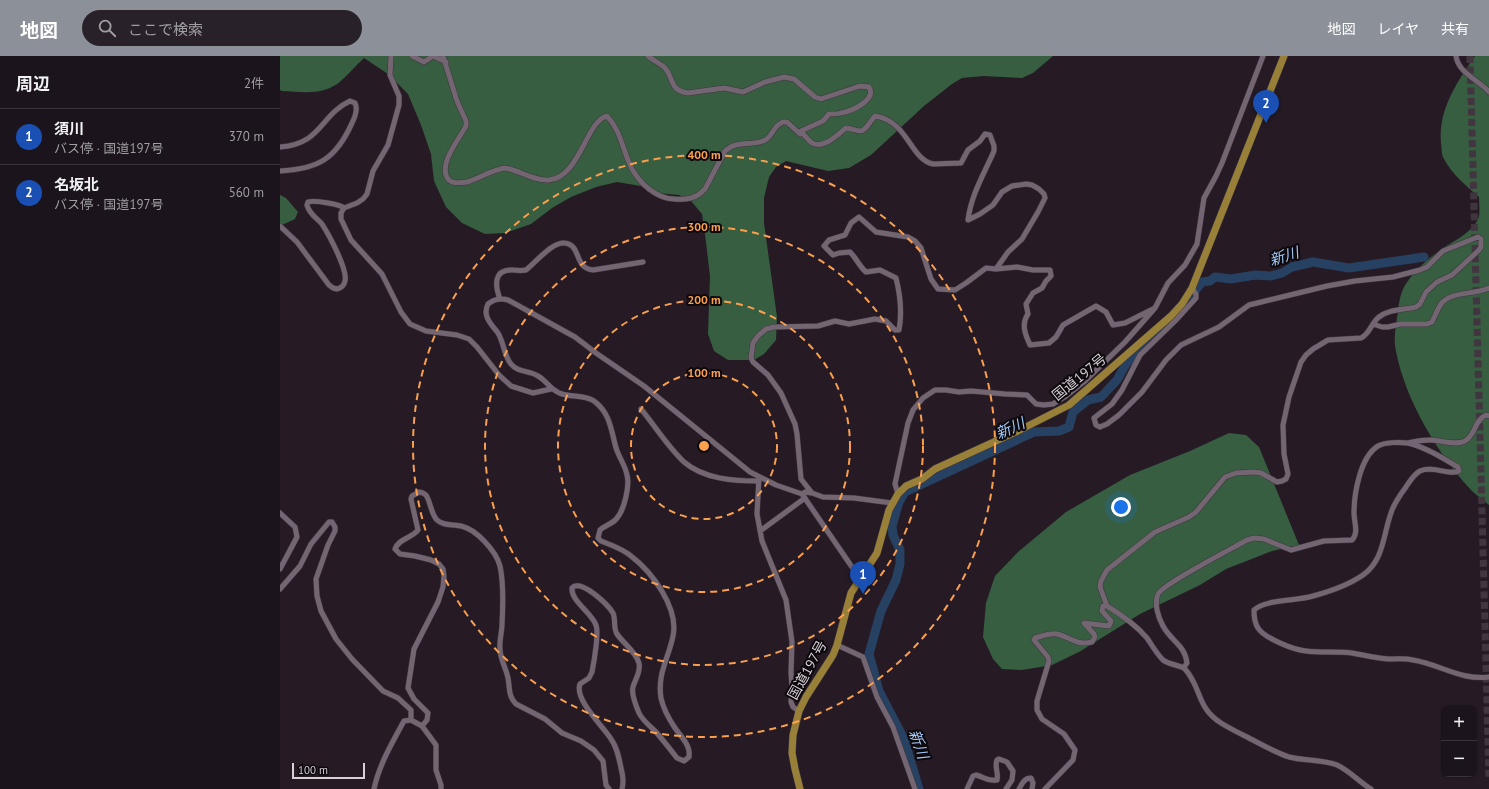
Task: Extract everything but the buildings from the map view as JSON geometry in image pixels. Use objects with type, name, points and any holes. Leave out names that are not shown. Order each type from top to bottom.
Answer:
[{"type":"highway","name":"国道197号","points":[[800,789],[794,769],[792,753],[793,735],[799,711],[806,697],[825,669],[837,645],[851,593],[877,553],[892,503],[906,486],[922,479],[935,469],[1018,432],[1069,405],[1171,316],[1182,304],[1192,288],[1284,56]]},
{"type":"street","points":[[391,56],[390,75],[399,96],[399,105],[388,145],[373,171],[367,194],[357,203],[344,208],[341,213],[341,219],[351,240],[386,279],[401,312],[410,324],[426,331],[457,335],[469,339],[511,386],[533,393],[552,389]]},
{"type":"street","points":[[412,56],[424,62],[433,56],[446,62]]},
{"type":"street","points":[[443,56],[446,62],[451,84],[466,121],[466,126],[451,151],[446,167],[446,175],[449,180],[456,183],[466,182],[505,168],[512,168],[530,177],[541,180],[556,178],[565,172],[576,158],[598,122],[607,116],[612,121],[631,168],[642,184],[668,199],[691,199],[701,194],[705,190],[722,157],[729,147],[746,143],[762,142],[770,136],[778,124],[783,122],[787,122],[800,134],[801,131],[824,121],[829,114],[841,114],[863,103],[868,100],[870,95],[870,89],[866,86],[860,86],[821,98],[815,97],[794,79],[784,77],[765,82],[743,92],[724,88],[688,93],[682,92],[672,84],[664,68],[648,56]]},
{"type":"street","points":[[898,494],[895,484],[908,424],[913,410],[923,398],[935,390],[959,392],[971,391],[1027,395],[1036,404],[1053,404],[1085,381],[1125,342],[1155,308],[1168,283],[1185,265],[1197,244],[1204,198],[1222,163],[1263,56]]},
{"type":"street","points":[[1456,56],[1458,65],[1489,92]]},
{"type":"street","points":[[280,147],[295,145],[306,140],[342,106],[350,101],[357,105],[355,117],[350,127],[341,144],[332,154],[320,163],[307,168],[280,171]]},
{"type":"street","points":[[801,131],[811,142],[821,144],[829,141],[846,128],[860,131],[866,128],[875,116],[885,118],[895,124],[917,152],[926,160],[934,164],[961,163],[968,150],[980,141],[985,134],[990,135],[994,146],[994,151],[978,182],[970,204],[968,220],[993,205],[1002,192],[1012,186],[1026,184],[1032,185],[1040,189],[1045,198],[1022,239],[1008,252],[996,269]]},
{"type":"street","points":[[280,226],[297,242],[329,285],[332,288],[337,289],[344,285],[345,282],[341,261],[326,229],[310,212],[307,205],[308,202],[313,201],[339,205],[344,208]]},
{"type":"street","points":[[812,493],[801,479],[795,424],[781,393],[768,375],[753,362],[751,358],[753,343],[766,329],[774,326],[818,326],[835,321],[849,324],[875,319],[886,321],[895,330],[900,330],[901,319],[896,278],[880,270],[866,272],[859,266],[857,259],[850,252],[833,255],[824,246],[829,240],[845,235],[851,223],[859,217],[876,232],[908,237],[915,241],[921,248],[930,279],[938,289],[955,290],[986,268],[996,269],[1017,267],[1032,270],[1050,270],[1051,276],[1042,288],[1033,292],[1026,304],[1028,314],[1024,320],[1025,332],[1030,345],[1049,343],[1056,337],[1064,325],[1096,306],[1106,312],[1113,325],[1125,323],[1155,308]]},
{"type":"street","points":[[1192,288],[1196,294],[1196,298],[1176,320],[1140,354],[1122,390],[1112,404],[1094,418],[1096,425],[1100,426],[1107,424],[1119,415],[1142,392],[1166,360],[1181,344],[1219,327],[1250,305],[1327,286],[1393,277],[1414,272],[1427,267],[1443,251],[1478,238],[1480,238],[1482,243],[1479,250],[1458,270],[1452,275],[1437,282],[1426,292],[1420,304],[1416,307],[1388,312],[1379,317],[1366,336],[1361,338],[1328,340],[1312,349],[1306,355],[1301,362],[1289,397],[1283,425],[1284,454],[1288,474],[1286,479],[1277,482],[1261,473],[1254,472],[1236,473],[1225,477],[1196,512],[1189,517],[1155,532],[1107,570],[1101,582],[1100,588],[1107,606],[1142,634],[1165,661],[1184,667],[1192,677],[1203,706],[1222,724],[1266,747],[1289,756],[1336,765],[1350,772],[1371,789]]},
{"type":"street","points":[[500,299],[496,288],[496,280],[498,276],[507,270],[526,270],[552,247],[561,242],[567,243],[575,249],[581,264],[588,270],[643,262]]},
{"type":"street","points":[[1373,324],[1382,327],[1401,324],[1427,324],[1432,322],[1441,304],[1446,299],[1461,294],[1482,292],[1489,288]]},
{"type":"street","points":[[622,789],[622,770],[614,744],[592,717],[579,690],[580,684],[589,678],[592,672],[597,630],[592,617],[573,595],[572,588],[578,585],[591,591],[612,611],[615,619],[616,632],[634,653],[639,662],[638,674],[633,692],[639,713],[677,758],[684,762],[689,757],[689,748],[668,716],[660,691],[663,667],[675,628],[673,615],[666,599],[643,566],[630,555],[601,541],[598,538],[600,530],[618,517],[627,495],[628,480],[626,471],[615,446],[611,423],[598,404],[590,399],[562,394],[552,389],[538,375],[517,369],[508,360],[501,340],[488,320],[486,312],[488,304],[494,300],[508,300],[575,337],[644,386],[758,479]]},
{"type":"street","points":[[1134,349],[1140,354]]},
{"type":"street","points":[[641,409],[673,450],[684,462],[694,468],[714,477],[726,479],[758,479],[803,496],[854,570],[859,582]]},
{"type":"street","points":[[1408,444],[1422,440],[1456,443],[1464,441],[1471,435],[1480,419],[1486,415],[1489,416]]},
{"type":"street","points":[[1184,667],[1187,664],[1184,650],[1164,629],[1158,614],[1156,601],[1160,590],[1226,551],[1254,538],[1264,539],[1279,547],[1291,550],[1324,541],[1352,540],[1355,535],[1354,514],[1359,476],[1369,455],[1378,446],[1398,442],[1419,447],[1458,467],[1459,471],[1449,472],[1430,469],[1420,471],[1414,476],[1395,503],[1386,528],[1378,559],[1370,570],[1328,592],[1257,607],[1254,610],[1255,622],[1260,630],[1268,636],[1286,645],[1302,650],[1352,653],[1389,659],[1410,659],[1438,667],[1458,675],[1476,678],[1489,677]]},
{"type":"street","points":[[758,479],[757,514],[760,531],[762,541],[786,600],[792,642],[790,672],[792,688],[791,702],[793,707],[799,711]]},
{"type":"street","points":[[422,726],[427,720],[428,713],[414,699],[408,688],[412,657],[418,639],[438,602],[444,576],[443,569],[439,564],[431,560],[400,554],[395,550],[399,543],[416,533],[418,530],[411,498],[419,492],[423,492],[426,495],[437,520],[444,524],[462,526],[472,530],[486,544],[498,560],[502,588],[500,649],[509,679],[510,692],[513,701],[544,719],[562,733],[581,741],[597,753],[603,761],[606,785],[608,789]]},
{"type":"street","points":[[760,531],[803,496],[805,492],[823,497],[854,498],[892,503]]},
{"type":"street","points":[[280,512],[295,527],[297,534],[297,537],[280,569]]},
{"type":"street","points":[[280,589],[300,566],[311,544],[324,527],[329,522],[332,522],[335,531],[328,545],[316,579],[316,596],[336,639],[352,659],[365,671],[383,692],[398,698],[411,710],[411,720]]},
{"type":"street","points":[[1045,789],[1073,760],[1075,750],[1064,734],[1042,719],[1038,714],[1037,701],[1049,661],[1034,640],[1035,638],[1050,634],[1057,634],[1076,642],[1092,642],[1095,637],[1094,634],[1084,623],[1109,626],[1111,621],[1102,611],[1103,606],[1107,606]]},
{"type":"street","points":[[837,645],[863,657],[877,697],[893,727],[915,789]]},
{"type":"street","points":[[374,789],[387,753],[404,721],[411,720],[422,726],[436,745],[436,770],[441,789]]},
{"type":"street","points":[[967,789],[973,776],[976,775],[987,780],[997,780],[998,775],[995,763],[999,759],[1007,762],[1013,771],[1012,780],[1006,789]]},
{"type":"street","points":[[1019,789],[1024,780],[1031,778],[1033,783],[1032,789]]},
{"type":"green space","points":[[280,56],[1053,56],[1033,73],[1022,78],[983,76],[962,78],[924,106],[871,155],[849,168],[828,171],[786,161],[776,167],[769,177],[764,198],[764,223],[777,317],[776,340],[764,354],[754,360],[728,360],[714,351],[708,334],[710,276],[705,234],[702,214],[691,201],[679,195],[657,193],[641,186],[617,182],[596,187],[571,197],[552,208],[531,224],[505,233],[485,234],[462,223],[446,207],[434,181],[431,154],[408,94],[388,74],[364,58],[342,80],[328,89],[314,92],[282,91],[280,90]]},
{"type":"green space","points":[[1475,56],[1489,56],[1489,505],[1472,491],[1447,461],[1425,426],[1415,408],[1400,370],[1395,342],[1400,299],[1406,284],[1426,261],[1468,232],[1477,222],[1479,216],[1479,197],[1451,170],[1442,156],[1441,143],[1443,119],[1450,97]]},
{"type":"green space","points":[[280,195],[286,198],[298,212],[295,219],[280,226]]},
{"type":"green space","points":[[1229,433],[1246,435],[1259,447],[1299,545],[1272,551],[1226,569],[1200,585],[1140,614],[1079,652],[1052,665],[1022,670],[1002,669],[993,659],[983,637],[986,603],[995,576],[1018,552],[1066,512],[1130,475],[1190,451]]},
{"type":"waterway","name":"新川","points":[[919,789],[904,739],[879,691],[869,654],[881,611],[896,580],[900,564],[900,550],[893,535],[892,526],[899,502],[905,492],[1034,432],[1059,431],[1069,427],[1073,412],[1088,400],[1101,397],[1117,380],[1126,364],[1174,317],[1202,282],[1210,281],[1215,277],[1231,279],[1255,275],[1271,276],[1282,273],[1292,267],[1313,262],[1349,268],[1424,257]]},
{"type":"tunnel","points":[[1470,56],[1489,778]]},
{"type":"place","name":"名坂北","points":[[1266,123]]},
{"type":"place","name":"須川","points":[[863,594]]}]
